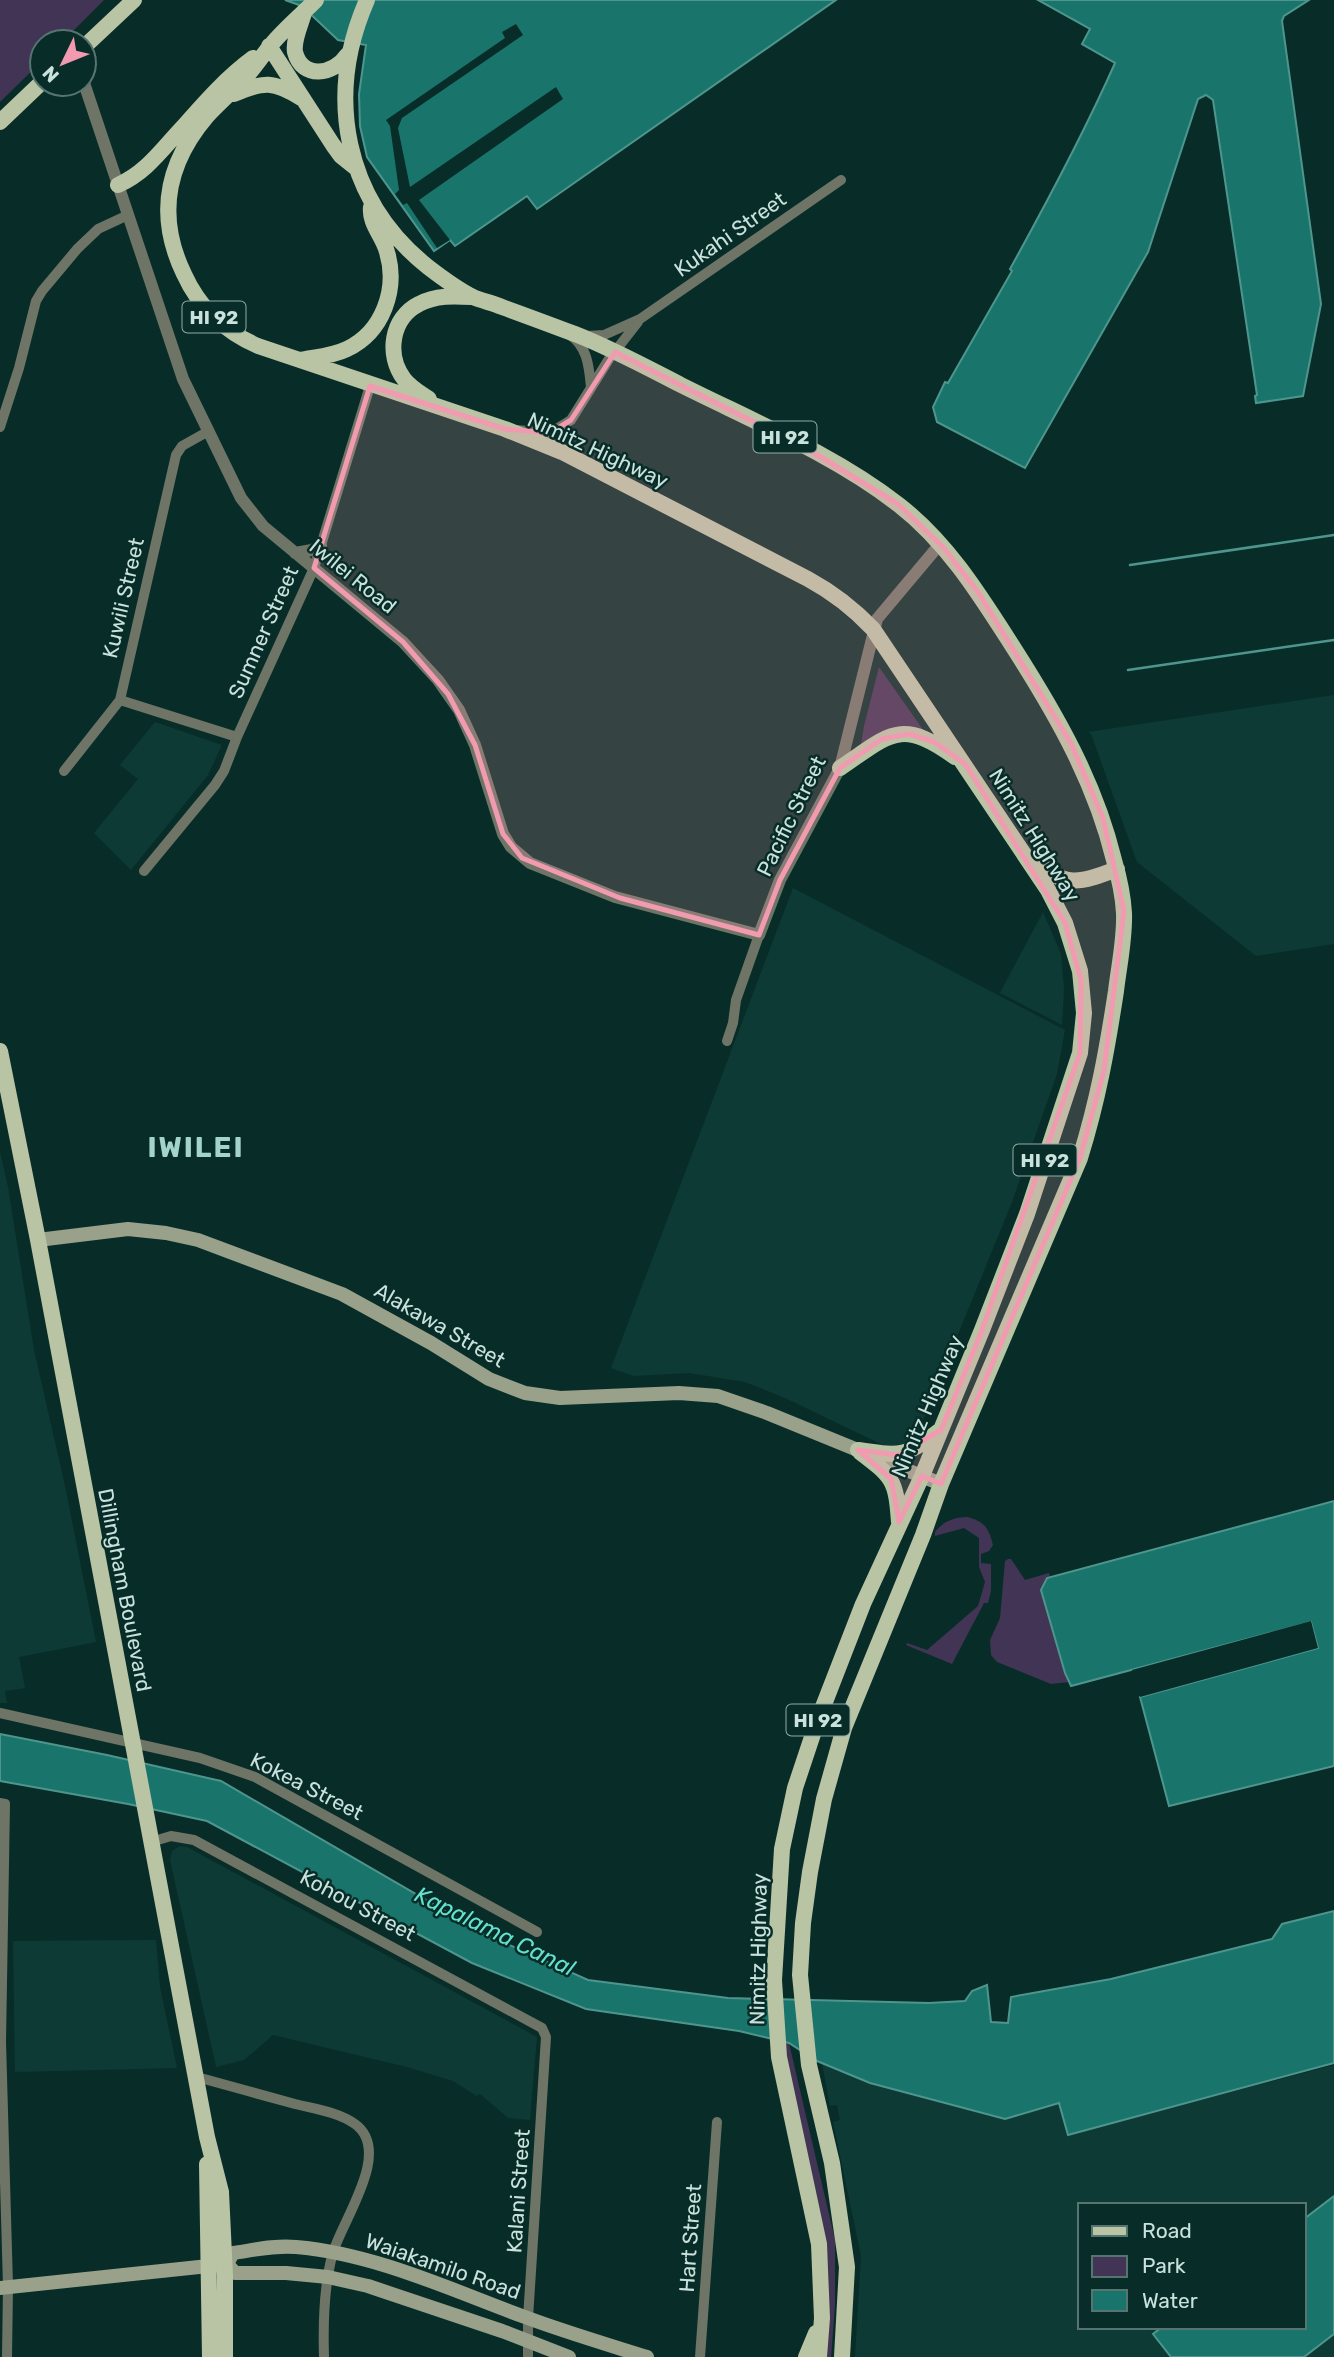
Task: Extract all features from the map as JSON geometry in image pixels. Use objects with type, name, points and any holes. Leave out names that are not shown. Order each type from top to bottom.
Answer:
[{"type":"main road","points":[[98,32],[122,7],[134,0]]},
{"type":"main road","name":"Nimitz Highway","points":[[367,0],[350,48],[345,108],[356,168],[391,230],[413,254],[437,274],[474,298],[580,336],[615,352],[837,466],[898,504],[940,544],[978,592],[1061,723],[1098,806],[1117,869],[1124,924],[1104,1071],[1095,1112],[1080,1158],[941,1484],[923,1535],[844,1728],[824,1799],[810,1872],[800,1975],[809,2065],[832,2162],[847,2267],[842,2357]]},
{"type":"main road","points":[[311,6],[295,47],[301,62],[315,71],[326,71],[338,66],[350,48]]},
{"type":"main road","name":"Nimitz Highway","points":[[311,6],[269,46],[258,63],[206,117],[187,143],[174,169],[168,209],[174,251],[192,291],[221,324],[245,341],[370,386],[505,429],[562,452],[808,579],[840,599],[873,629],[1048,890],[1069,932],[1081,981],[1084,1013],[1080,1053],[1027,1214],[922,1476],[899,1522],[839,1665],[795,1788],[779,1867],[774,1980],[779,2057],[820,2244],[822,2318],[819,2357]]},
{"type":"main road","points":[[118,185],[135,177],[155,159],[228,79],[269,46],[341,156],[356,168]]},
{"type":"main road","points":[[225,98],[254,85],[267,84],[286,89],[303,99]]},
{"type":"main road","points":[[0,121],[28,95]]},
{"type":"main road","points":[[298,360],[339,353],[358,344],[376,325],[390,293],[388,254],[370,216],[372,200]]},
{"type":"main road","points":[[390,293],[410,310]]},
{"type":"main road","points":[[444,408],[404,380],[397,368],[393,351],[394,334],[410,310],[419,304],[447,296],[474,298]]},
{"type":"main road","points":[[840,768],[876,742],[902,734],[916,735],[934,742],[965,764]]},
{"type":"main road","points":[[1017,844],[1046,872],[1067,880],[1092,879],[1117,869]]},
{"type":"main road","name":"Dillingham Boulevard","points":[[0,1051],[197,2077],[207,2137],[220,2265],[225,2357]]},
{"type":"main road","name":"Alakawa Street","points":[[38,1240],[120,1230],[182,1236],[342,1294],[431,1343],[489,1379],[525,1393],[574,1399],[679,1393],[718,1396],[767,1413],[941,1484]]},
{"type":"main road","points":[[858,1450],[898,1455],[913,1450],[940,1430]]},
{"type":"main road","points":[[858,1450],[884,1470],[891,1479],[897,1495],[899,1522]]},
{"type":"main road","name":"Waiakamilo Road","points":[[220,2265],[233,2253],[277,2247],[298,2247],[368,2261],[647,2357]]},
{"type":"main road","name":"Dillingham Boulevard","points":[[210,2357],[220,2265]]},
{"type":"main road","name":"Waiakamilo Road","points":[[4,2287],[220,2265],[235,2273],[286,2273],[328,2277],[392,2292],[569,2357]]},
{"type":"main road","points":[[806,2357],[822,2318]]},
{"type":"street","name":"Iwilei Road","points":[[89,98],[183,379],[247,508],[262,526],[403,642],[427,667],[448,694],[475,745],[503,834],[511,846],[523,858],[620,898],[759,935]]},
{"type":"street","name":"Kukahi Street","points":[[580,336],[604,335],[640,319],[841,180]]},
{"type":"street","points":[[0,427],[17,377],[36,301],[42,290],[98,229],[128,215]]},
{"type":"street","name":"Kukahi Street","points":[[505,429],[542,433],[558,430],[571,420],[640,319]]},
{"type":"street","points":[[559,328],[575,339],[584,351],[589,364],[591,388]]},
{"type":"street","name":"Sumner Street","points":[[144,871],[218,781],[314,568],[370,386]]},
{"type":"street","name":"Kuwili Street","points":[[64,771],[120,700],[176,455],[182,446],[207,432]]},
{"type":"street","name":"Pacific Street","points":[[727,1041],[739,990],[780,880],[840,768],[877,618],[940,544]]},
{"type":"street","points":[[295,553],[312,550],[321,545]]},
{"type":"street","points":[[120,700],[237,737]]},
{"type":"street","name":"Kokea Street","points":[[0,1713],[200,1758],[255,1777],[537,1932]]},
{"type":"street","points":[[2,1804],[0,2042],[7,2357]]},
{"type":"street","name":"Kohou Street","points":[[151,1842],[171,1836],[194,1840],[542,2028]]},
{"type":"street","name":"Kalani Street","points":[[528,2357],[528,2318],[546,2037],[542,2028]]},
{"type":"street","points":[[197,2077],[330,2113],[361,2129],[368,2148],[370,2166],[332,2254],[328,2277],[324,2357]]},
{"type":"street","name":"Hart Street","points":[[700,2357],[717,2122]]},
{"type":"highlighted area","points":[[615,352],[806,448],[898,504],[944,548],[978,592],[1071,743],[1103,818],[1124,911],[1104,1071],[1080,1158],[964,1436],[941,1484],[922,1476],[899,1522],[891,1479],[858,1450],[898,1455],[941,1430],[982,1330],[1080,1053],[1081,981],[1065,923],[965,764],[934,742],[909,734],[882,739],[840,768],[780,880],[759,935],[620,898],[522,858],[503,834],[475,745],[448,694],[403,642],[314,568],[370,386],[505,429],[550,433],[571,420]]},
{"type":"shaded area","points":[[1334,695],[1334,944],[1256,956],[1137,862],[1091,734],[1088,732]]},
{"type":"shaded area","points":[[155,722],[222,745],[208,775],[131,870],[94,833],[138,779],[120,765]]},
{"type":"shaded area","points":[[793,888],[1065,1030],[1057,1074],[1012,1202],[917,1435],[905,1443],[887,1447],[785,1398],[745,1382],[689,1373],[634,1376],[611,1368]]},
{"type":"shaded area","points":[[1043,912],[1061,954],[1064,989],[1062,1025],[1000,993]]},
{"type":"shaded area","points":[[0,1152],[34,1350],[96,1642],[19,1657],[25,1688],[5,1691],[7,1703],[0,1703]]},
{"type":"shaded area","points":[[180,1846],[187,1847],[537,2037],[530,2120],[508,2118],[480,2094],[477,2096],[453,2081],[407,2067],[273,2035],[244,2060],[216,2067],[170,1860],[172,1851]]},
{"type":"shaded area","points":[[156,1940],[160,1987],[177,2068],[15,2072],[13,1941]]},
{"type":"shaded area","points":[[822,2063],[870,2083],[1004,2119],[1059,2103],[1068,2135],[1334,2065],[1334,2196],[1306,2217],[1306,2203],[1078,2203],[1078,2329],[1159,2329],[1153,2334],[1171,2357],[855,2357],[861,2256],[833,2122],[840,2120],[837,2105],[830,2106]]},
{"type":"shaded area","points":[[1334,2333],[1334,2357],[1303,2357]]},
{"type":"green space","points":[[0,0],[104,0],[76,28],[28,28],[28,75],[0,102]]},
{"type":"green space","points":[[879,667],[926,734],[860,750],[864,726]]},
{"type":"green space","points":[[967,1517],[982,1523],[993,1545],[989,1551],[981,1554],[981,1563],[991,1564],[991,1591],[988,1603],[984,1603],[952,1664],[906,1645],[907,1643],[927,1650],[978,1606],[985,1582],[979,1567],[979,1538],[964,1528],[935,1536],[935,1532],[945,1523]]},
{"type":"green space","points":[[1011,1559],[1025,1580],[1049,1573],[1050,1577],[1041,1590],[1070,1682],[1051,1684],[997,1662],[991,1655],[990,1640],[1000,1618],[1005,1561]]},
{"type":"green space","points":[[777,2040],[789,2043],[835,2240],[835,2305],[831,2357],[825,2357],[829,2307],[828,2264]]},
{"type":"water","points":[[285,0],[836,0],[537,209],[527,196],[455,246],[450,240],[434,251],[367,157],[360,126],[359,94],[366,45],[338,40],[302,6]]},
{"type":"water","points":[[1038,0],[1309,0],[1284,16],[1282,21],[1321,304],[1303,396],[1256,403],[1257,395],[1213,100],[1206,95],[1198,99],[1148,252],[1025,468],[937,422],[933,407],[945,382],[948,383],[1012,271],[1010,269],[1091,116],[1115,63],[1082,44],[1090,29]]},
{"type":"water","points":[[1334,1501],[1334,1766],[1169,1806],[1140,1697],[1318,1648],[1311,1622],[1071,1686],[1041,1590],[1047,1578]]},
{"type":"water","points":[[0,1734],[221,1781],[485,1934],[588,1980],[728,1998],[929,2003],[965,2001],[972,1991],[987,1985],[991,2022],[1008,2023],[1011,1997],[1111,1979],[1272,1939],[1282,1924],[1334,1911],[1334,2063],[1068,2135],[1059,2103],[1005,2119],[870,2083],[817,2061],[789,2043],[739,2031],[586,2009],[472,1963],[207,1821],[0,1781]]},
{"type":"water","points":[[1334,2196],[1334,2334],[1304,2357],[1171,2357],[1153,2334],[1159,2329],[1306,2329],[1306,2217]]},
{"type":"pier","points":[[516,24],[523,35],[402,118],[398,128],[410,187],[556,87],[563,99],[419,200],[450,240],[437,248],[407,203],[403,205],[395,194],[399,190],[390,126],[386,120],[505,38],[502,32]]},
{"type":"pier","points":[[1311,1621],[1318,1648],[1140,1697],[1139,1694],[1314,1646],[1309,1625],[1133,1673],[1132,1670]]},
{"type":"waterway","points":[[1130,565],[1334,535]]},
{"type":"waterway","points":[[1128,670],[1334,640]]},
{"type":"district","name":"IWILEI","points":[[196,1147]]},
{"type":"water label","name":"Kapalama Canal","points":[[495,1931]]}]
